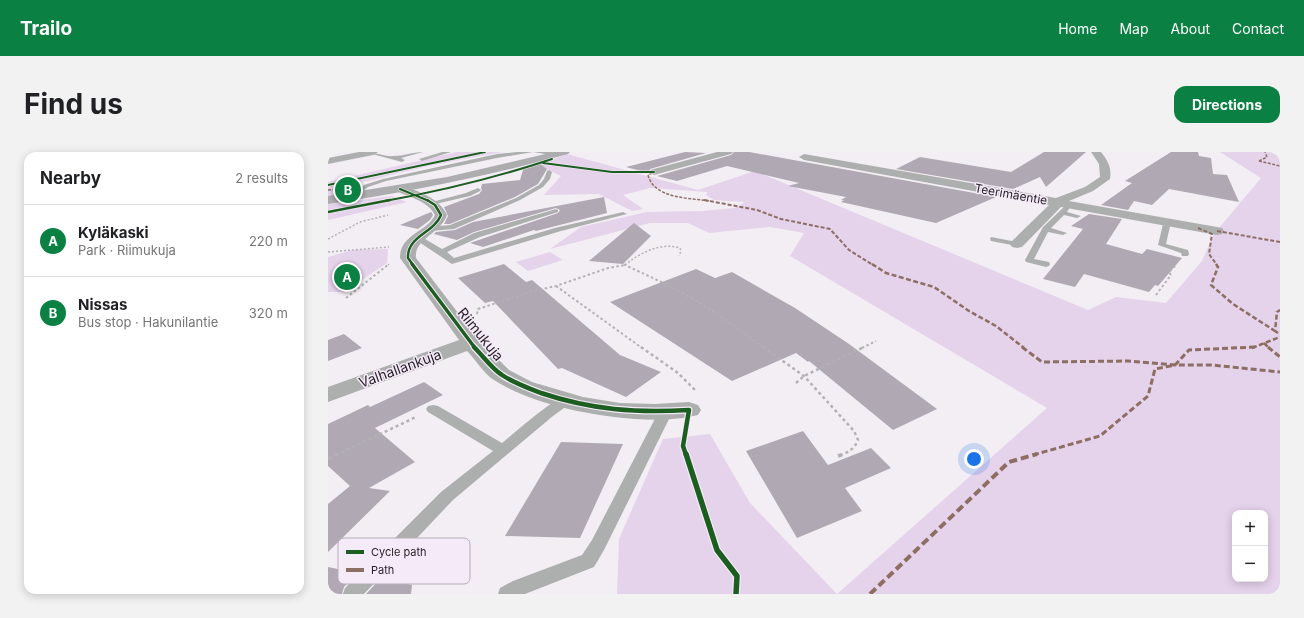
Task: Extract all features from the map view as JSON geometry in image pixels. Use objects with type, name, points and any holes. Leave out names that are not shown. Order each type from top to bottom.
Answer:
[{"type":"street","points":[[328,162],[370,152]]},
{"type":"street","points":[[654,172],[728,152]]},
{"type":"street","points":[[1017,244],[1063,207],[1067,197],[1089,189],[1105,179],[1107,173],[1106,165],[1096,152]]},
{"type":"street","points":[[329,200],[481,174],[561,153]]},
{"type":"street","name":"Teerimäentie","points":[[804,157],[1063,207],[1217,231]]},
{"type":"street","points":[[400,189],[431,203]]},
{"type":"street","name":"Riimukuja","points":[[431,203],[440,209],[441,215],[437,224],[410,244],[407,251],[408,258],[472,343],[501,375],[524,387],[550,396],[620,411],[689,410]]},
{"type":"street","name":"Valhallankuja","points":[[328,395],[472,343]]},
{"type":"lane","points":[[370,152],[402,160]]},
{"type":"lane","points":[[394,158],[420,152]]},
{"type":"lane","points":[[422,159],[448,152],[446,152]]},
{"type":"lane","points":[[352,196],[366,186],[386,180],[497,156],[530,152]]},
{"type":"lane","points":[[536,152],[561,153]]},
{"type":"lane","points":[[424,234],[451,227],[518,200],[541,186],[547,180],[549,172]]},
{"type":"lane","points":[[431,203],[468,195],[478,190]]},
{"type":"lane","points":[[1046,264],[1029,260],[1046,230],[1063,207],[1078,216]]},
{"type":"lane","points":[[442,252],[477,235],[556,211]]},
{"type":"lane","points":[[424,234],[452,261],[490,251],[564,227],[623,214]]},
{"type":"lane","points":[[1167,222],[1162,245],[1185,252],[1184,254]]},
{"type":"lane","points":[[1046,230],[1063,233]]},
{"type":"lane","points":[[994,239],[1017,244]]},
{"type":"lane","points":[[406,538],[447,496],[566,400]]},
{"type":"lane","points":[[433,409],[503,450]]},
{"type":"lane","points":[[507,594],[520,587],[588,561],[598,545],[666,411]]},
{"type":"lane","points":[[352,594],[362,584]]},
{"type":"path","points":[[328,239],[360,222],[388,215]]},
{"type":"path","points":[[478,317],[476,312],[478,309],[533,291],[556,286],[608,268],[625,265],[632,260],[665,246],[676,246],[680,248],[681,251],[679,256]]},
{"type":"path","points":[[328,252],[395,247]]},
{"type":"path","points":[[346,298],[390,263]]},
{"type":"path","points":[[1156,295],[1171,275],[1169,272],[1177,263]]},
{"type":"path","points":[[625,265],[674,288],[710,308],[804,376],[854,432],[858,440],[856,446],[848,452],[838,456]]},
{"type":"path","points":[[556,286],[678,373],[695,390],[689,410]]},
{"type":"path","points":[[796,383],[804,376],[876,341]]},
{"type":"path","points":[[328,459],[433,409]]},
{"type":"shaded area","points":[[457,152],[481,152],[328,184],[328,182]]},
{"type":"shaded area","points":[[489,152],[502,152],[428,166],[369,181],[349,181]]},
{"type":"shaded area","points":[[1220,152],[1280,152],[1280,594],[837,594],[1047,408],[790,256],[804,233],[770,227],[709,233],[688,223],[650,223],[550,249],[581,227],[647,212],[702,211],[735,208],[745,202],[714,200],[706,195],[708,192],[650,188],[623,195],[643,209],[632,211],[599,194],[544,195],[561,176],[538,165],[567,154],[698,190],[755,171],[1088,310],[1116,297],[1166,303],[1202,261],[1214,234],[1261,178]]},
{"type":"shaded area","points":[[343,182],[349,183],[341,191],[343,191],[328,198],[328,187]]},
{"type":"shaded area","points":[[392,196],[407,202],[328,220],[328,204]]},
{"type":"shaded area","points":[[388,249],[387,263],[344,292],[328,292],[328,257],[353,250]]},
{"type":"shaded area","points":[[550,252],[563,260],[528,271],[516,262]]},
{"type":"shaded area","points":[[710,434],[750,503],[837,594],[617,594],[619,539],[663,439]]},
{"type":"building","points":[[685,152],[706,153],[650,169],[648,173],[626,167]]},
{"type":"building","points":[[734,152],[749,152],[996,197],[936,223],[841,202],[844,200],[841,200],[846,197],[788,186],[799,183],[727,166],[677,181],[657,176],[731,155]]},
{"type":"building","points":[[1044,152],[1086,152],[1046,187],[1040,177],[1013,189],[896,169],[920,157],[1011,172]]},
{"type":"building","points":[[1171,152],[1198,152],[1199,156],[1211,158],[1213,174],[1227,175],[1239,202],[1169,189],[1152,205],[1134,201],[1128,210],[1101,205],[1132,183],[1125,181]]},
{"type":"building","points":[[539,163],[547,169],[538,184],[515,197],[450,224],[444,224],[448,216],[444,207],[479,194],[482,190],[482,184],[520,180],[524,167]]},
{"type":"building","points":[[604,197],[607,213],[536,231],[534,230],[483,247],[470,243],[558,213],[560,210],[556,208],[474,232],[457,240],[434,234],[436,232],[455,230],[473,222]]},
{"type":"building","points":[[431,212],[433,215],[430,220],[418,229],[400,225]]},
{"type":"building","points":[[1089,214],[1122,219],[1106,244],[1142,254],[1147,249],[1182,258],[1158,286],[1155,285],[1149,292],[1084,274],[1075,287],[1043,279],[1083,229],[1071,226]]},
{"type":"building","points":[[634,223],[651,236],[623,264],[589,261]]},
{"type":"building","points":[[504,264],[526,282],[532,280],[620,355],[661,372],[626,397],[562,368],[558,369],[493,301],[485,303],[458,278]]},
{"type":"building","points":[[696,269],[715,278],[732,272],[795,308],[849,344],[937,409],[893,430],[809,361],[808,362],[796,353],[732,381],[610,302]]},
{"type":"building","points":[[344,334],[362,348],[328,361],[328,340]]},
{"type":"building","points":[[424,382],[443,395],[375,428],[415,462],[369,488],[390,491],[342,538],[338,538],[338,542],[328,552],[328,504],[350,486],[328,466],[328,424],[368,405],[370,407]]},
{"type":"building","points":[[803,431],[828,465],[871,448],[891,468],[845,488],[862,511],[797,538],[746,451]]},
{"type":"building","points":[[561,442],[623,444],[580,538],[505,536]]},
{"type":"building","points":[[328,567],[338,569],[338,584],[347,584],[344,587],[342,594],[328,594]]},
{"type":"building","points":[[375,584],[412,585],[411,594],[366,594]]},
{"type":"marked path","points":[[1259,161],[1267,157],[1265,152]]},
{"type":"marked path","points":[[1259,161],[1280,166]]},
{"type":"marked path","points":[[652,173],[648,175],[650,183],[663,193],[757,210],[781,219],[830,229],[849,250],[886,273],[934,287],[969,311],[996,326],[1042,362],[1128,361],[1175,365],[1212,365],[1280,372]]},
{"type":"marked path","points":[[328,190],[342,189]]},
{"type":"marked path","points":[[1198,228],[1212,234],[1209,254],[1218,267],[1211,285],[1233,304],[1275,331]]},
{"type":"marked path","points":[[1217,231],[1280,242]]},
{"type":"marked path","points":[[1278,333],[1275,331],[1277,312],[1280,310]]},
{"type":"marked path","points":[[870,594],[1009,462],[1100,436],[1148,396],[1155,369],[1175,365],[1189,350],[1251,348],[1280,337]]},
{"type":"marked path","points":[[1264,343],[1280,357]]},
{"type":"cycle path","points":[[328,185],[485,152]]},
{"type":"cycle path","points":[[328,212],[414,196],[528,167],[552,159]]},
{"type":"cycle path","points":[[543,163],[612,172],[654,172]]},
{"type":"cycle path","points":[[400,189],[435,205],[441,215],[438,222],[433,227],[417,238],[409,246],[408,258],[471,343],[501,375],[524,387],[583,405],[620,411],[655,412],[689,410],[683,446],[717,550],[737,576],[736,594]]},
{"type":"place","name":"Nissas","points":[[348,190]]},
{"type":"place","name":"Kyläkaski","points":[[347,277]]}]
